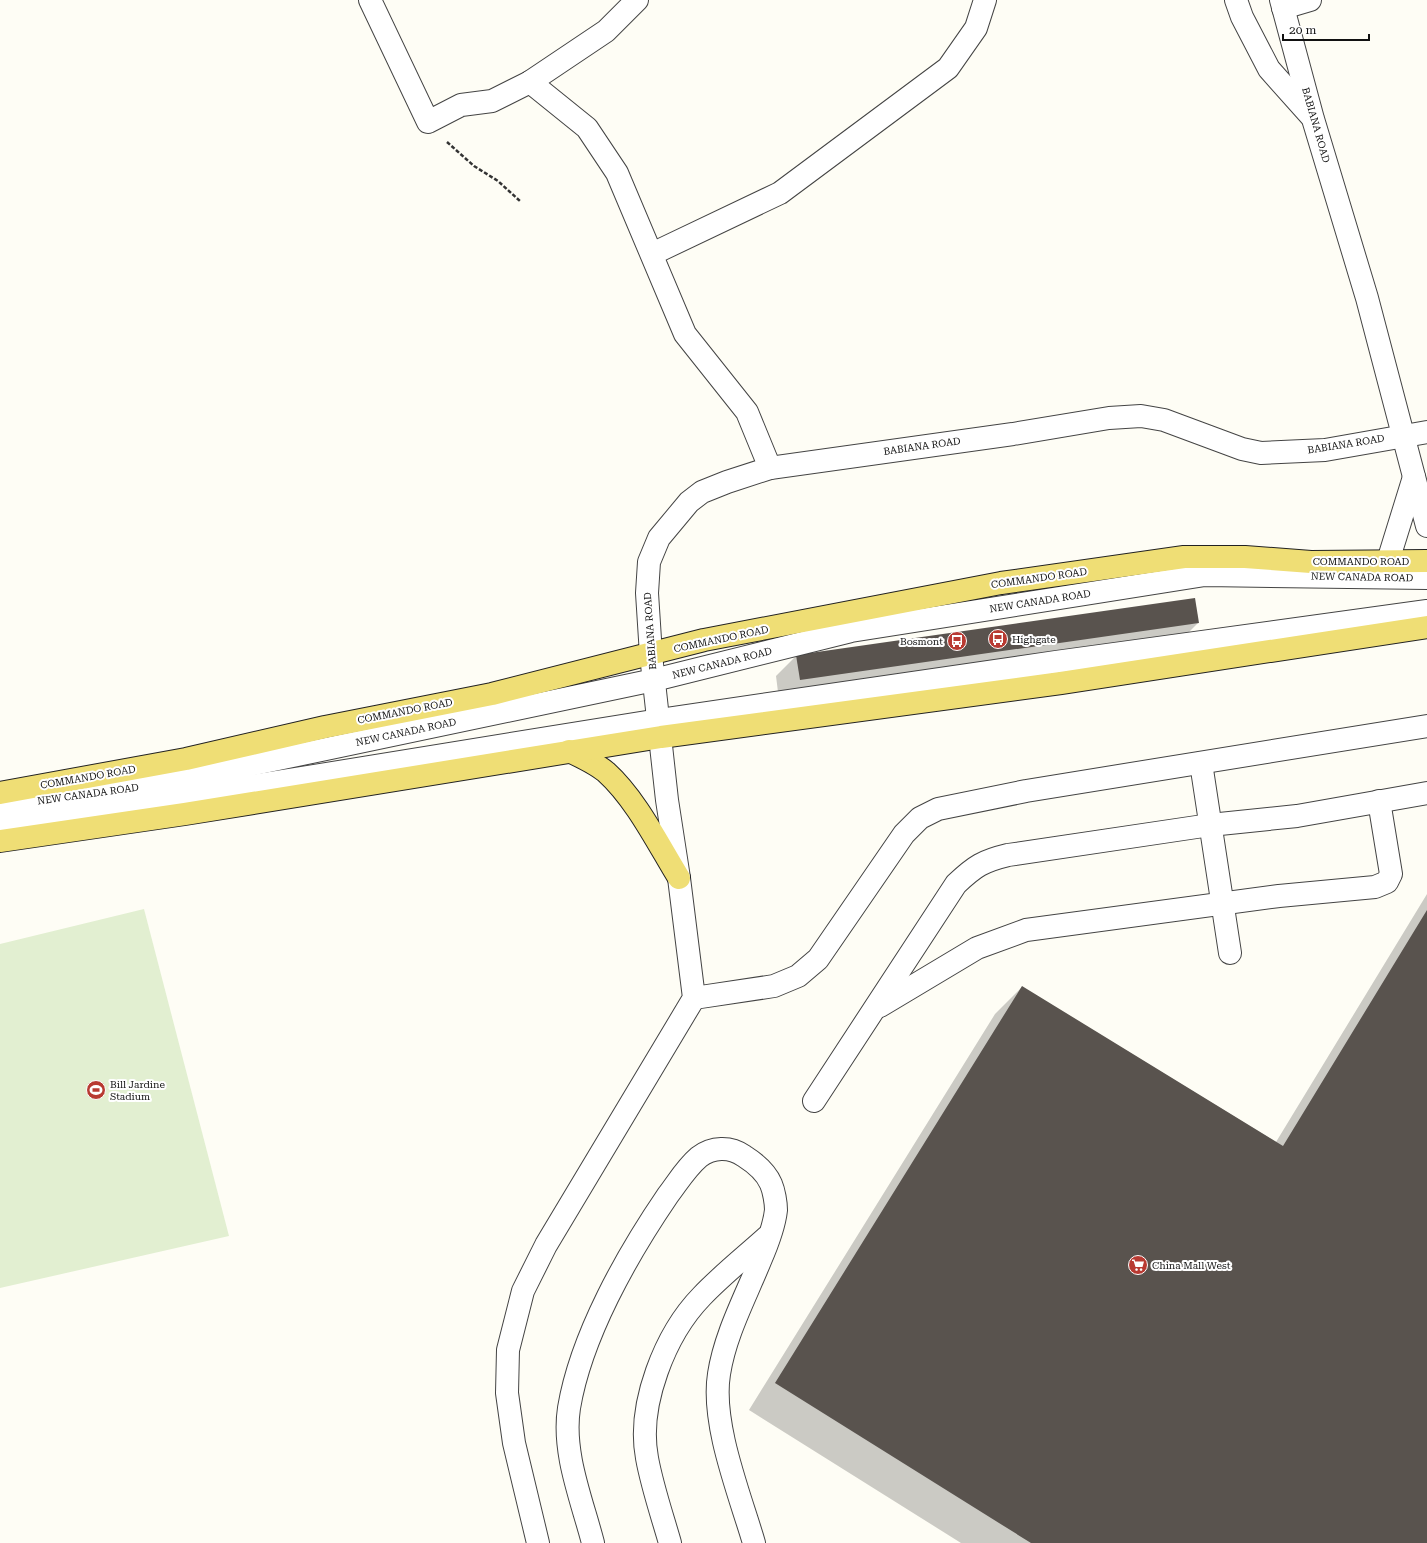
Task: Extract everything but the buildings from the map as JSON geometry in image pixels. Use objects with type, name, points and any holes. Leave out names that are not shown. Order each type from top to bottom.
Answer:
[{"type":"main road","name":"COMMANDO ROAD","points":[[0,793],[186,759],[325,727],[492,694],[651,655],[704,640],[1001,583],[1184,557],[1245,557],[1311,562],[1427,561]]},
{"type":"main road","points":[[0,841],[185,814],[569,751],[660,728],[1060,683],[1427,627]]},
{"type":"main road","points":[[569,751],[591,762],[606,772],[618,785],[647,825],[679,878]]},
{"type":"street","points":[[370,0],[428,122],[462,105],[492,101],[530,82],[606,31],[637,0]]},
{"type":"street","points":[[652,254],[780,193],[948,68],[976,28],[985,0]]},
{"type":"street","points":[[1236,0],[1242,17],[1269,70],[1313,119]]},
{"type":"street","points":[[1282,4],[1310,0]]},
{"type":"street","name":"BABIANA ROAD","points":[[1282,4],[1313,119],[1368,298],[1427,526]]},
{"type":"street","points":[[530,82],[587,128],[617,173],[686,334],[747,412],[770,468]]},
{"type":"street","name":"BABIANA ROAD","points":[[694,998],[679,878],[666,800],[660,728],[651,655],[647,593],[650,562],[660,538],[689,502],[702,492],[770,468],[1122,417],[1141,416],[1164,420],[1242,449],[1261,453],[1325,450],[1404,434],[1427,432]]},
{"type":"street","points":[[1388,561],[1414,477]]},
{"type":"street","name":"NEW CANADA ROAD","points":[[0,807],[169,782],[654,680],[851,631],[1205,575],[1427,578]]},
{"type":"street","name":"NEW CANADA ROAD","points":[[0,827],[660,728],[1048,663],[1427,611]]},
{"type":"street","points":[[538,1543],[514,1443],[507,1393],[508,1350],[523,1291],[546,1245],[694,998],[774,986],[798,976],[818,958],[904,834],[920,818],[938,809],[1026,791],[1427,726]]},
{"type":"street","points":[[1201,763],[1230,953]]},
{"type":"street","points":[[814,1101],[956,884],[971,870],[987,860],[1008,855],[1210,825],[1297,816],[1427,793]]},
{"type":"street","points":[[874,1010],[978,948],[1026,930],[1279,896],[1375,887],[1387,882],[1391,874],[1379,801]]},
{"type":"street","points":[[593,1543],[568,1442],[569,1409],[580,1366],[606,1300],[655,1214],[686,1170],[700,1156],[718,1148],[736,1150],[756,1164],[771,1183],[776,1208],[771,1233],[728,1340],[719,1375],[718,1407],[727,1452],[754,1543]]},
{"type":"street","points":[[670,1543],[647,1457],[645,1424],[653,1384],[676,1330],[701,1297],[771,1233]]},
{"type":"path","points":[[428,122],[456,151],[498,181],[521,202]]},
{"type":"green space","name":"Bill Jardine Stadium","points":[[144,909],[229,1236],[0,1288],[0,944]]},
{"type":"place","name":"Highgate","points":[[998,639]]},
{"type":"place","name":"Bosmont","points":[[957,641]]},
{"type":"place","name":"Bill Jardine Stadium","points":[[96,1090]]},
{"type":"place","name":"China Mall West","points":[[1138,1265]]}]
